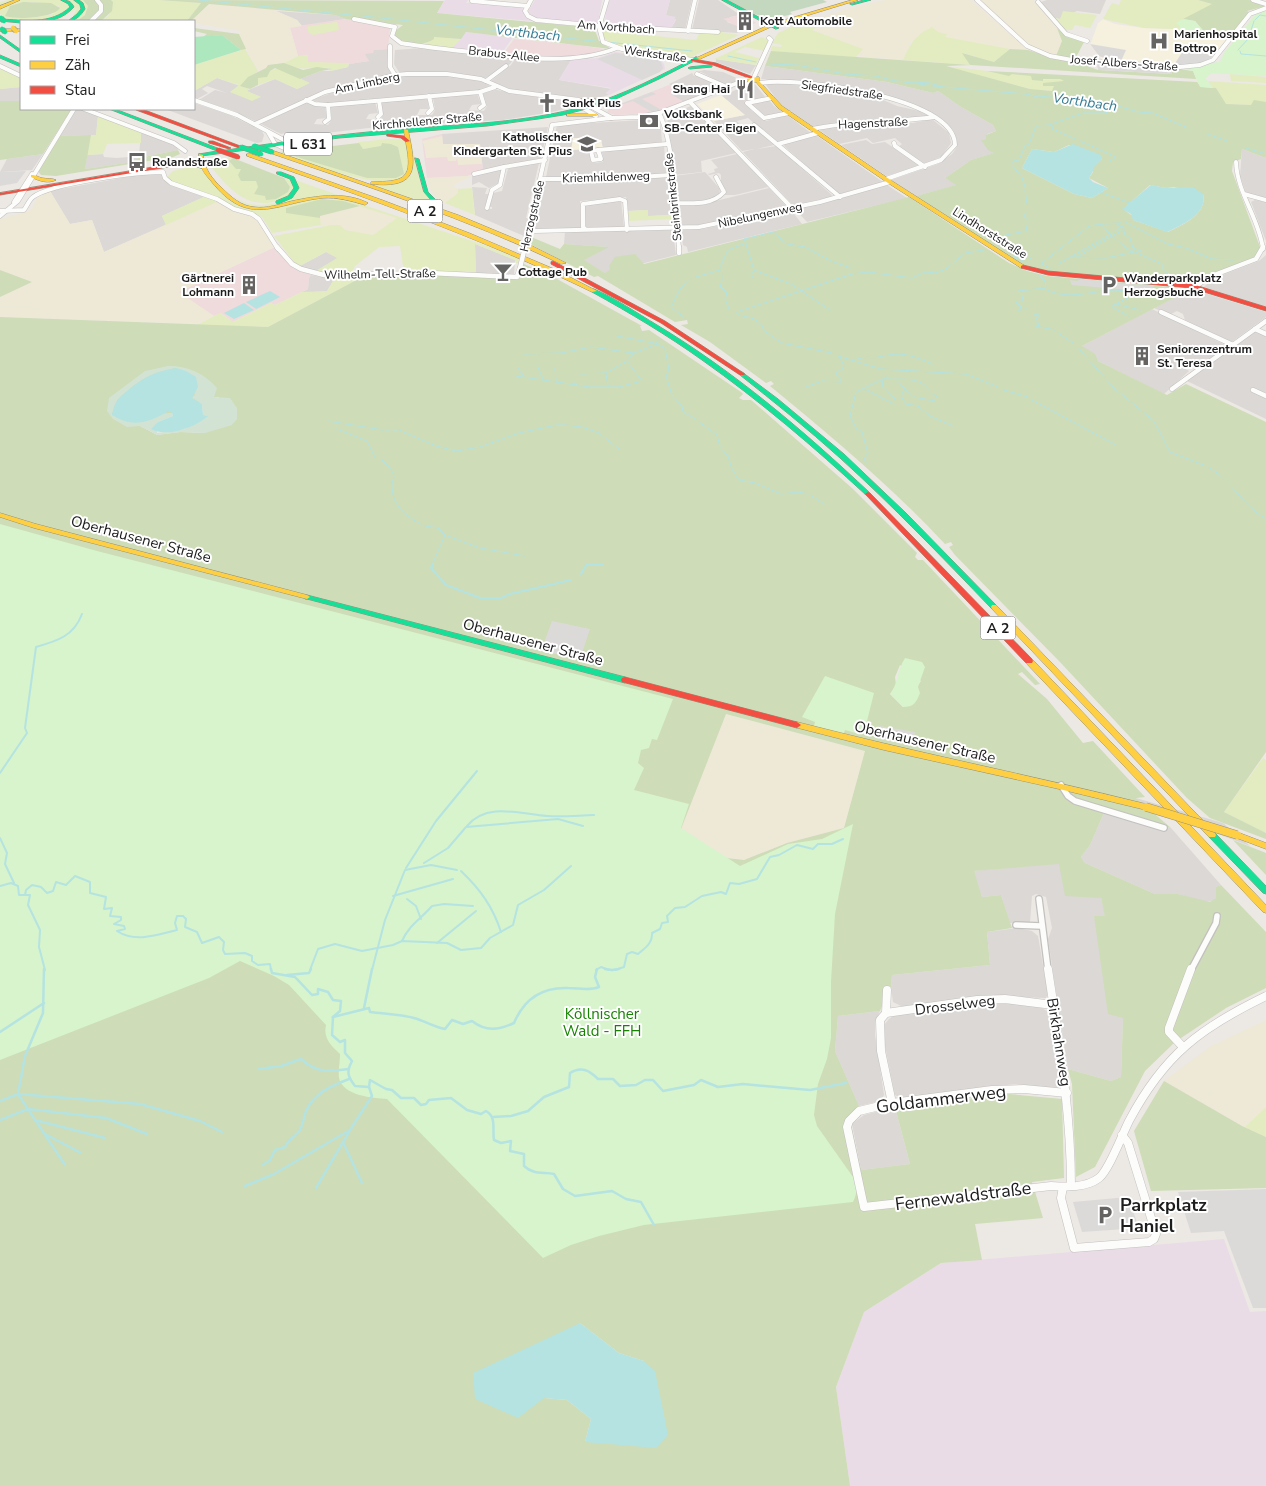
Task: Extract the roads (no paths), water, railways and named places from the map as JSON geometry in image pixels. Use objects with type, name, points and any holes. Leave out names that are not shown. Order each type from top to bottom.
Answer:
[{"type":"main road","points":[[0,8],[18,0]]},
{"type":"main road","points":[[39,20],[60,17],[70,11],[72,7],[70,3],[63,0]]},
{"type":"main road","points":[[72,20],[79,15],[83,9],[82,4],[76,0]]},
{"type":"main road","points":[[724,0],[774,27]]},
{"type":"main road","name":"Kirchhellener Straße","points":[[271,147],[390,135],[402,137],[409,134],[512,122],[588,108],[793,18],[856,0]]},
{"type":"main road","name":"Kirchhellener Straße","points":[[774,27],[869,0]]},
{"type":"main road","points":[[749,15],[774,27]]},
{"type":"main road","points":[[762,20],[777,21],[793,18]]},
{"type":"main road","points":[[7,27],[20,24]]},
{"type":"main road","points":[[7,27],[20,43]]},
{"type":"main road","points":[[7,27],[20,50]]},
{"type":"main road","points":[[0,44],[20,58]]},
{"type":"main road","points":[[0,56],[20,66]]},
{"type":"main road","points":[[698,61],[753,79]]},
{"type":"main road","points":[[698,61],[753,79]]},
{"type":"main road","name":"Kirchhellener Straße","points":[[24,188],[54,180],[202,161],[299,141],[509,125],[568,115],[635,94],[690,68],[698,61]]},
{"type":"main road","points":[[690,68],[710,66]]},
{"type":"main road","name":"Lindhorststraße","points":[[753,79],[789,113],[815,131],[1012,262],[1029,270],[1195,287],[1266,309]]},
{"type":"main road","points":[[113,110],[218,150],[480,242],[533,265],[544,266]]},
{"type":"main road","name":"A 2","points":[[127,110],[249,156],[453,228],[544,266],[598,293],[686,345],[751,390],[821,448],[932,558],[1266,910]]},
{"type":"main road","name":"A 2","points":[[141,110],[241,147],[271,147],[469,227],[584,278],[640,308],[716,355],[779,401],[832,445],[930,540],[1266,891]]},
{"type":"main road","points":[[155,110],[252,145],[271,147],[341,175],[454,215],[531,247],[576,271],[584,278]]},
{"type":"main road","points":[[341,175],[379,184],[393,182],[406,177],[411,173],[413,165],[409,134]]},
{"type":"main road","points":[[409,134],[426,192],[437,204],[454,215]]},
{"type":"main road","points":[[202,161],[229,190],[243,201],[253,204],[269,204],[285,200],[294,194],[297,188],[292,178],[267,167]]},
{"type":"main road","points":[[202,161],[233,201],[249,207],[277,207],[311,199],[330,197],[357,200],[385,209]]},
{"type":"main road","name":"Kirchhellener Straße","points":[[0,193],[178,164],[193,164],[202,161]]},
{"type":"main road","name":"L 631","points":[[34,175],[42,180],[54,180]]},
{"type":"main road","name":"L 631","points":[[0,193],[10,195],[14,202]]},
{"type":"main road","name":"Oberhausener Straße","points":[[0,515],[34,526],[872,745],[1061,785],[1146,807],[1266,846]]},
{"type":"street","points":[[93,20],[101,12],[101,5],[97,0]]},
{"type":"street","points":[[472,1],[528,6],[531,0]]},
{"type":"street","name":"Werkstraße","points":[[607,0],[600,26],[599,38],[601,41],[617,48],[698,61]]},
{"type":"street","points":[[688,31],[695,0]]},
{"type":"street","name":"Josef-Albers-Straße","points":[[977,0],[1027,46],[1050,56],[1072,60],[1180,67],[1200,65],[1213,60],[1250,14],[1266,8]]},
{"type":"street","points":[[1253,0],[1266,4]]},
{"type":"street","points":[[1038,2],[1066,34],[1087,41]]},
{"type":"street","name":"Am Vorthbach","points":[[528,6],[526,14],[536,20],[600,26],[718,32]]},
{"type":"street","name":"Brabus-Allee","points":[[354,19],[395,26],[392,36],[401,43],[411,45],[552,59],[592,58],[604,55],[617,48]]},
{"type":"street","points":[[753,79],[763,61],[771,40],[769,38]]},
{"type":"street","points":[[390,46],[390,67],[395,75]]},
{"type":"street","points":[[0,66],[20,76]]},
{"type":"street","points":[[486,81],[506,66]]},
{"type":"street","name":"Am Limberg","points":[[256,124],[306,100],[333,90],[395,75],[447,74],[486,81],[495,87],[520,94],[566,98],[588,108]]},
{"type":"street","points":[[697,74],[704,75],[729,88]]},
{"type":"street","name":"Kirchhellener Straße","points":[[552,125],[660,114],[753,79]]},
{"type":"street","name":"Siegfriedstraße","points":[[753,79],[865,91],[901,101],[934,117],[952,132],[955,145],[941,160],[888,181]]},
{"type":"street","points":[[306,100],[315,104],[328,105],[480,92],[495,87]]},
{"type":"street","points":[[480,92],[484,105],[480,108]]},
{"type":"street","points":[[428,113],[432,109],[429,96]]},
{"type":"street","name":"Am Limberg","points":[[566,98],[588,108]]},
{"type":"street","points":[[772,98],[746,103],[766,119],[789,113]]},
{"type":"street","name":"Kirchhellener Straße","points":[[195,100],[256,124],[285,140],[299,141]]},
{"type":"street","points":[[378,117],[381,114],[379,101]]},
{"type":"street","points":[[691,103],[792,208]]},
{"type":"street","points":[[325,122],[329,119],[328,105]]},
{"type":"street","name":"Kirchhellener Straße","points":[[588,108],[612,118]]},
{"type":"street","name":"Kirchhellener Straße","points":[[588,108],[612,118]]},
{"type":"street","points":[[14,202],[34,175],[73,110]]},
{"type":"street","points":[[87,110],[174,143],[185,152]]},
{"type":"street","name":"Steinbrinkstraße","points":[[660,114],[667,144],[679,253]]},
{"type":"street","name":"Hagenstraße","points":[[778,144],[815,131],[852,123],[911,121],[934,117]]},
{"type":"street","name":"Herzogstraße","points":[[517,277],[552,125]]},
{"type":"street","points":[[754,125],[840,197]]},
{"type":"street","points":[[267,130],[271,135],[271,147]]},
{"type":"street","points":[[271,147],[276,134]]},
{"type":"street","points":[[894,142],[895,146],[925,166]]},
{"type":"street","points":[[598,150],[667,144]]},
{"type":"street","points":[[474,174],[545,160]]},
{"type":"street","points":[[1195,287],[1209,277],[1256,259],[1262,253],[1263,245],[1237,178],[1236,162]]},
{"type":"street","points":[[488,208],[492,190],[500,186],[504,168]]},
{"type":"street","name":"Wilhelm-Tell-Straße","points":[[7,212],[24,210],[32,198],[49,189],[133,174],[163,172],[171,183],[217,199],[234,208],[254,215],[290,263],[306,272],[324,275],[430,272],[517,277]]},
{"type":"street","name":"Kriemhildenweg","points":[[541,178],[608,179],[671,175]]},
{"type":"street","points":[[674,203],[701,202],[718,198],[724,192],[716,177]]},
{"type":"street","name":"Nibelungenweg","points":[[532,216],[536,217],[533,230],[627,230],[712,225],[840,197],[888,181]]},
{"type":"street","points":[[0,216],[7,212],[24,188]]},
{"type":"street","points":[[1244,194],[1266,200]]},
{"type":"street","points":[[1246,202],[1251,199],[1261,198]]},
{"type":"street","points":[[585,229],[583,227],[583,204],[620,199],[625,201],[627,230]]},
{"type":"street","points":[[0,211],[7,212]]},
{"type":"street","points":[[1161,312],[1233,345]]},
{"type":"street","points":[[1172,389],[1266,321]]},
{"type":"street","points":[[1255,329],[1266,334]]},
{"type":"street","points":[[1253,390],[1266,396]]},
{"type":"street","points":[[1061,785],[1068,796],[1075,801],[1164,828]]},
{"type":"street","name":"Birkhahnweg","points":[[1040,899],[1041,926],[1067,1093],[1072,1186]]},
{"type":"street","points":[[1183,1047],[1169,1032],[1169,1028],[1191,969],[1216,923],[1217,916]]},
{"type":"street","points":[[1016,925],[1041,926]]},
{"type":"street","points":[[887,990],[886,1013],[880,1020],[880,1039],[883,1066],[892,1103]]},
{"type":"street","name":"Fernewaldstraße","points":[[864,1207],[1051,1186],[1062,1188],[1087,1184],[1101,1178],[1122,1135],[1148,1090],[1183,1047],[1207,1028],[1233,1012],[1266,996]]},
{"type":"street","name":"Drosselweg","points":[[886,1013],[977,1000],[1005,999],[1053,1005]]},
{"type":"street","name":"Goldammerweg","points":[[864,1207],[847,1127],[849,1121],[859,1111],[892,1103],[992,1090],[1024,1089],[1067,1093]]},
{"type":"street","points":[[1062,1188],[1061,1198],[1074,1248],[1149,1242],[1154,1239],[1156,1234],[1128,1143],[1122,1135]]},
{"type":"water","points":[[1073,144],[1101,155],[1102,159],[1093,168],[1089,178],[1093,182],[1108,188],[1092,198],[1074,194],[1022,168],[1032,149],[1054,152]]},
{"type":"water","points":[[1151,185],[1166,188],[1193,187],[1203,194],[1204,201],[1202,207],[1192,218],[1167,232],[1133,220],[1131,214],[1122,209]]},
{"type":"water","points":[[270,291],[280,297],[256,309],[246,302]]},
{"type":"water","points":[[244,303],[254,310],[234,319],[224,313]]},
{"type":"water","points":[[176,368],[196,377],[198,387],[192,398],[202,404],[203,415],[208,416],[203,420],[181,430],[165,432],[151,429],[158,422],[173,416],[169,411],[154,419],[134,423],[112,415],[119,399],[132,387],[152,374]]},
{"type":"water","points":[[580,1323],[619,1353],[644,1361],[655,1371],[668,1435],[656,1448],[585,1442],[591,1419],[567,1400],[544,1398],[518,1418],[475,1399],[473,1373]]},
{"type":"waterway","name":"Vorthbach","points":[[199,0],[351,15]]},
{"type":"waterway","points":[[1255,20],[1260,15],[1266,16]]},
{"type":"waterway","name":"Vorthbach","points":[[363,16],[603,42]]},
{"type":"waterway","points":[[1249,37],[1254,21]]},
{"type":"waterway","points":[[1238,50],[1249,38]]},
{"type":"waterway","name":"Vorthbach","points":[[607,42],[692,51]]},
{"type":"waterway","points":[[1240,51],[1241,54],[1266,56]]},
{"type":"waterway","name":"Vorthbach","points":[[728,56],[756,62]]},
{"type":"waterway","name":"Vorthbach","points":[[770,64],[797,65],[845,74],[876,76],[895,81],[930,83],[943,87],[1026,94],[1038,97],[1060,95],[1071,99],[1108,103],[1138,112],[1153,113],[1188,128]]},
{"type":"waterway","name":"Vorthbach","points":[[904,82],[942,87]]},
{"type":"waterway","points":[[1025,187],[1022,177],[1011,164],[1013,161],[1019,160],[1025,146],[1029,144],[1036,126],[1049,125],[1083,113],[1106,113],[1109,110]]},
{"type":"waterway","points":[[1054,124],[1051,128],[1075,139]]},
{"type":"waterway","name":"Vorthbach","points":[[1208,134],[1227,141]]},
{"type":"waterway","points":[[1080,141],[1116,157],[1110,161]]},
{"type":"waterway","name":"Vorthbach","points":[[1246,148],[1266,154]]},
{"type":"waterway","points":[[1025,190],[1027,204]]},
{"type":"waterway","points":[[1100,192],[1130,203]]},
{"type":"waterway","points":[[1026,213],[1024,216],[1028,221],[1026,231],[1006,235],[1004,239],[996,242],[999,245],[1019,251],[1031,259]]},
{"type":"waterway","points":[[1125,222],[1168,244],[1186,248],[1212,259],[1233,260]]},
{"type":"waterway","points":[[1105,224],[1116,223]]},
{"type":"waterway","points":[[1116,223],[1121,226]]},
{"type":"waterway","points":[[1116,223],[1121,223]]},
{"type":"waterway","points":[[1042,263],[1089,226],[1103,224]]},
{"type":"waterway","points":[[1100,225],[1111,234]]},
{"type":"waterway","points":[[1114,232],[1121,226]]},
{"type":"waterway","points":[[1121,226],[1124,229]]},
{"type":"waterway","points":[[1116,234],[1124,229]]},
{"type":"waterway","points":[[1124,229],[1125,235],[1130,238],[1133,248],[1141,251]]},
{"type":"waterway","points":[[729,309],[725,299],[727,293],[720,286],[722,281],[721,265],[728,250],[746,243],[744,239],[773,232],[787,244],[805,247],[831,261],[851,268]]},
{"type":"waterway","points":[[1058,264],[1111,234]]},
{"type":"waterway","points":[[1077,257],[1112,236]]},
{"type":"waterway","points":[[1112,236],[1126,248],[1162,264],[1162,269],[1170,276]]},
{"type":"waterway","points":[[746,244],[754,270]]},
{"type":"waterway","points":[[801,291],[852,274],[868,272],[912,278],[925,272],[935,273],[946,269],[965,253],[984,250]]},
{"type":"waterway","points":[[1072,257],[1106,258],[1134,252]]},
{"type":"waterway","points":[[1022,255],[1013,257],[1026,262]]},
{"type":"waterway","points":[[1041,264],[1050,268]]},
{"type":"waterway","points":[[696,277],[720,270]]},
{"type":"waterway","points":[[753,278],[751,274],[754,270]]},
{"type":"waterway","points":[[754,270],[791,284],[801,291]]},
{"type":"waterway","points":[[1039,275],[1045,281],[1046,288],[1018,291],[1023,296],[1022,301],[1016,302],[1022,308],[1018,310],[1028,309],[1033,314],[1039,315],[1035,321],[1040,324],[1035,326],[1055,330]]},
{"type":"waterway","points":[[685,318],[671,307],[680,289],[691,279]]},
{"type":"waterway","points":[[1045,289],[1054,293],[1071,295],[1120,290],[1160,298]]},
{"type":"waterway","points":[[801,291],[830,310]]},
{"type":"waterway","points":[[801,291],[737,312],[738,315],[758,321],[764,331],[782,343],[832,353]]},
{"type":"waterway","points":[[1128,316],[1111,306],[1134,295]]},
{"type":"waterway","points":[[1116,304],[1140,310]]},
{"type":"waterway","points":[[1058,333],[1073,343]]},
{"type":"waterway","points":[[617,336],[654,343]]},
{"type":"waterway","points":[[657,344],[655,343],[659,341]]},
{"type":"waterway","points":[[627,361],[634,353],[657,344]]},
{"type":"waterway","points":[[657,344],[665,348],[669,370],[666,376],[672,395],[682,406],[683,412],[696,419]]},
{"type":"waterway","points":[[524,354],[561,353],[591,347],[633,353]]},
{"type":"waterway","points":[[1079,349],[1114,388],[1154,421],[1170,452],[1206,466]]},
{"type":"waterway","points":[[855,360],[901,354],[933,364]]},
{"type":"waterway","points":[[838,356],[881,369],[966,374],[998,387]]},
{"type":"waterway","points":[[806,387],[822,381],[841,382],[841,378],[835,373],[842,369],[844,365],[840,358]]},
{"type":"waterway","points":[[577,385],[619,387],[642,381],[627,361]]},
{"type":"waterway","points":[[581,374],[606,373],[627,361]]},
{"type":"waterway","points":[[537,365],[543,379]]},
{"type":"waterway","points":[[518,368],[524,377]]},
{"type":"waterway","points":[[555,368],[556,381]]},
{"type":"waterway","points":[[866,462],[864,459],[868,453],[862,432],[856,428],[850,416],[856,392],[887,377],[893,371]]},
{"type":"waterway","points":[[606,374],[608,386]]},
{"type":"waterway","points":[[516,376],[577,385]]},
{"type":"waterway","points":[[886,379],[919,382],[938,397]]},
{"type":"waterway","points":[[573,380],[577,385]]},
{"type":"waterway","points":[[883,380],[882,387],[895,399]]},
{"type":"waterway","points":[[895,380],[914,397],[935,401]]},
{"type":"waterway","points":[[865,389],[894,404]]},
{"type":"waterway","points":[[904,390],[901,396],[906,404],[918,406],[930,416],[953,426]]},
{"type":"waterway","points":[[1004,390],[1028,397]]},
{"type":"waterway","points":[[1032,400],[1116,445]]},
{"type":"waterway","points":[[328,421],[383,430]]},
{"type":"waterway","points":[[699,422],[717,435],[720,447],[728,456],[732,469],[739,480],[755,483],[781,494],[798,492],[808,494]]},
{"type":"waterway","points":[[399,430],[436,446],[456,451],[480,447],[519,433],[556,425],[565,425],[582,427],[599,433],[619,449]]},
{"type":"waterway","points":[[337,429],[367,441],[375,457]]},
{"type":"waterway","points":[[382,460],[394,476],[392,491],[400,508],[421,524]]},
{"type":"waterway","points":[[1210,468],[1218,473],[1258,514],[1266,519]]},
{"type":"waterway","points":[[812,496],[824,504]]},
{"type":"waterway","points":[[425,526],[438,528],[445,535]]},
{"type":"waterway","points":[[432,565],[445,535]]},
{"type":"waterway","points":[[445,535],[480,548],[525,556]]},
{"type":"waterway","points":[[433,564],[431,568],[446,585],[480,598],[501,598],[510,594],[571,580]]},
{"type":"waterway","points":[[586,565],[603,565],[589,564]]},
{"type":"waterway","points":[[581,574],[586,565]]},
{"type":"waterway","points":[[0,773],[27,733],[25,728],[36,647],[58,640],[69,633],[82,614]]},
{"type":"waterway","points":[[406,868],[436,821],[477,771]]},
{"type":"waterway","points":[[467,826],[484,814],[504,811],[553,816],[594,815]]},
{"type":"waterway","points":[[424,863],[448,848],[466,827],[558,819],[583,826]]},
{"type":"waterway","points":[[0,838],[7,853],[5,864],[14,883]]},
{"type":"waterway","points":[[617,969],[624,967],[627,954],[632,952],[638,954],[646,947],[651,940],[652,933],[660,929],[662,923],[668,922],[667,916],[675,908],[685,907],[702,896],[721,892],[726,894],[730,883],[739,884],[757,879],[770,857],[779,855],[797,845],[813,849],[818,844],[832,844],[843,839]]},
{"type":"waterway","points":[[395,895],[405,870],[431,865],[457,870]]},
{"type":"waterway","points":[[501,932],[513,925],[518,905],[544,890],[571,866]]},
{"type":"waterway","points":[[461,871],[485,899],[494,914],[501,932]]},
{"type":"waterway","points":[[25,895],[26,890],[32,885],[41,887],[47,893],[53,891],[56,882],[66,885],[75,876],[90,882],[90,893],[106,897],[104,909],[112,908],[110,916],[121,917],[121,920],[114,924],[124,926],[125,929],[117,931],[124,935],[146,937],[177,930],[175,923],[177,916],[183,916],[186,919],[185,927],[197,932],[202,943],[219,937],[224,942],[223,950],[225,954],[245,953],[252,956],[252,961],[258,965],[270,964],[271,970]]},
{"type":"waterway","points":[[395,895],[453,879]]},
{"type":"waterway","points":[[0,886],[11,883],[18,886],[19,895],[25,895]]},
{"type":"waterway","points":[[25,895],[30,895],[28,905],[40,930],[39,947],[45,970]]},
{"type":"waterway","points":[[378,948],[385,920],[395,895]]},
{"type":"waterway","points":[[407,899],[416,906],[420,918]]},
{"type":"waterway","points":[[420,918],[432,906],[444,904],[473,906]]},
{"type":"waterway","points":[[438,943],[476,911]]},
{"type":"waterway","points":[[402,941],[420,918]]},
{"type":"waterway","points":[[438,943],[447,943],[461,950],[481,948],[490,938],[501,932]]},
{"type":"waterway","points":[[378,948],[402,941]]},
{"type":"waterway","points":[[402,941],[438,943]]},
{"type":"waterway","points":[[310,970],[318,949],[335,944],[362,951],[378,948]]},
{"type":"waterway","points":[[372,970],[378,948]]},
{"type":"waterway","points":[[597,969],[601,967],[607,969]]},
{"type":"waterway","points":[[43,1004],[44,969]]},
{"type":"waterway","points":[[271,969],[272,973],[295,977],[312,995],[318,994],[318,989],[328,992],[333,1000],[341,1001],[340,1011],[333,1017]]},
{"type":"waterway","points":[[287,975],[309,973],[311,969]]},
{"type":"waterway","points":[[364,1008],[372,969]]},
{"type":"waterway","points":[[333,1017],[369,1008],[370,1012],[418,1019],[445,1029],[452,1020],[463,1024],[472,1021],[482,1027],[493,1029],[514,1023],[523,1007],[542,992],[559,988],[588,989],[599,987],[595,977],[597,969]]},
{"type":"waterway","points":[[607,969],[617,969]]},
{"type":"waterway","points":[[0,1032],[43,1004]]},
{"type":"waterway","points":[[18,1094],[25,1056],[43,1013],[43,1004]]},
{"type":"waterway","points":[[333,1017],[332,1035],[340,1042],[345,1040],[345,1053],[352,1061],[349,1068],[351,1080],[355,1086],[369,1087]]},
{"type":"waterway","points":[[259,1069],[281,1066],[301,1059],[317,1069],[335,1071],[348,1069]]},
{"type":"waterway","points":[[493,1117],[511,1116],[528,1111],[544,1097],[569,1087],[570,1073],[581,1069],[588,1071],[598,1079],[613,1079],[620,1086],[636,1085],[645,1080],[653,1080],[663,1091],[694,1085],[701,1080],[718,1087],[743,1084],[810,1090],[846,1083]]},
{"type":"waterway","points":[[263,1165],[270,1160],[275,1150],[285,1147],[300,1130],[306,1111],[314,1099],[330,1087],[349,1079]]},
{"type":"waterway","points":[[369,1087],[370,1080],[386,1089],[392,1090],[401,1098],[414,1098],[421,1105],[426,1104],[429,1100],[451,1098],[467,1110],[481,1114],[486,1111],[493,1120],[494,1140],[501,1143],[511,1141],[510,1151],[524,1154],[524,1166],[528,1169],[535,1172],[554,1174],[563,1189],[575,1196],[612,1191],[626,1199],[641,1202],[654,1225]]},
{"type":"waterway","points":[[245,1186],[274,1174],[350,1130],[372,1096],[369,1087]]},
{"type":"waterway","points":[[0,1101],[18,1094]]},
{"type":"waterway","points":[[18,1094],[140,1104],[200,1121],[222,1132]]},
{"type":"waterway","points":[[18,1094],[28,1109]]},
{"type":"waterway","points":[[0,1120],[28,1109]]},
{"type":"waterway","points":[[28,1109],[35,1120]]},
{"type":"waterway","points":[[28,1109],[106,1118],[147,1134]]},
{"type":"waterway","points":[[35,1120],[105,1138]]},
{"type":"waterway","points":[[35,1120],[65,1165]]},
{"type":"waterway","points":[[343,1142],[349,1132]]},
{"type":"waterway","points":[[45,1134],[81,1153]]},
{"type":"waterway","points":[[316,1188],[343,1142]]},
{"type":"waterway","points":[[343,1142],[362,1183]]},
{"type":"place","name":"Kott Automobile","points":[[745,21]]},
{"type":"place","name":"Marienhospital Bottrop","points":[[1159,41]]},
{"type":"place","name":"Shang Hai","points":[[745,89]]},
{"type":"place","name":"Sankt Pius","points":[[547,103]]},
{"type":"place","name":"Volksbank SB-Center Eigen","points":[[649,121]]},
{"type":"place","name":"Katholischer Kindergarten St. Pius","points":[[587,144]]},
{"type":"place","name":"Rolandstraße","points":[[137,162]]},
{"type":"place","name":"Cottage Pub","points":[[503,272]]},
{"type":"place","name":"Gärtnerei Lohmann","points":[[249,285]]},
{"type":"place","name":"Wanderparkplatz Herzogsbuche","points":[[1109,285]]},
{"type":"place","name":"Seniorenzentrum St. Teresa","points":[[1142,356]]},
{"type":"place","name":"Parrkplatz Haniel","points":[[1105,1215]]},
{"type":"park label","name":"Köllnischer Wald - FFH","points":[[602,1022]]}]
